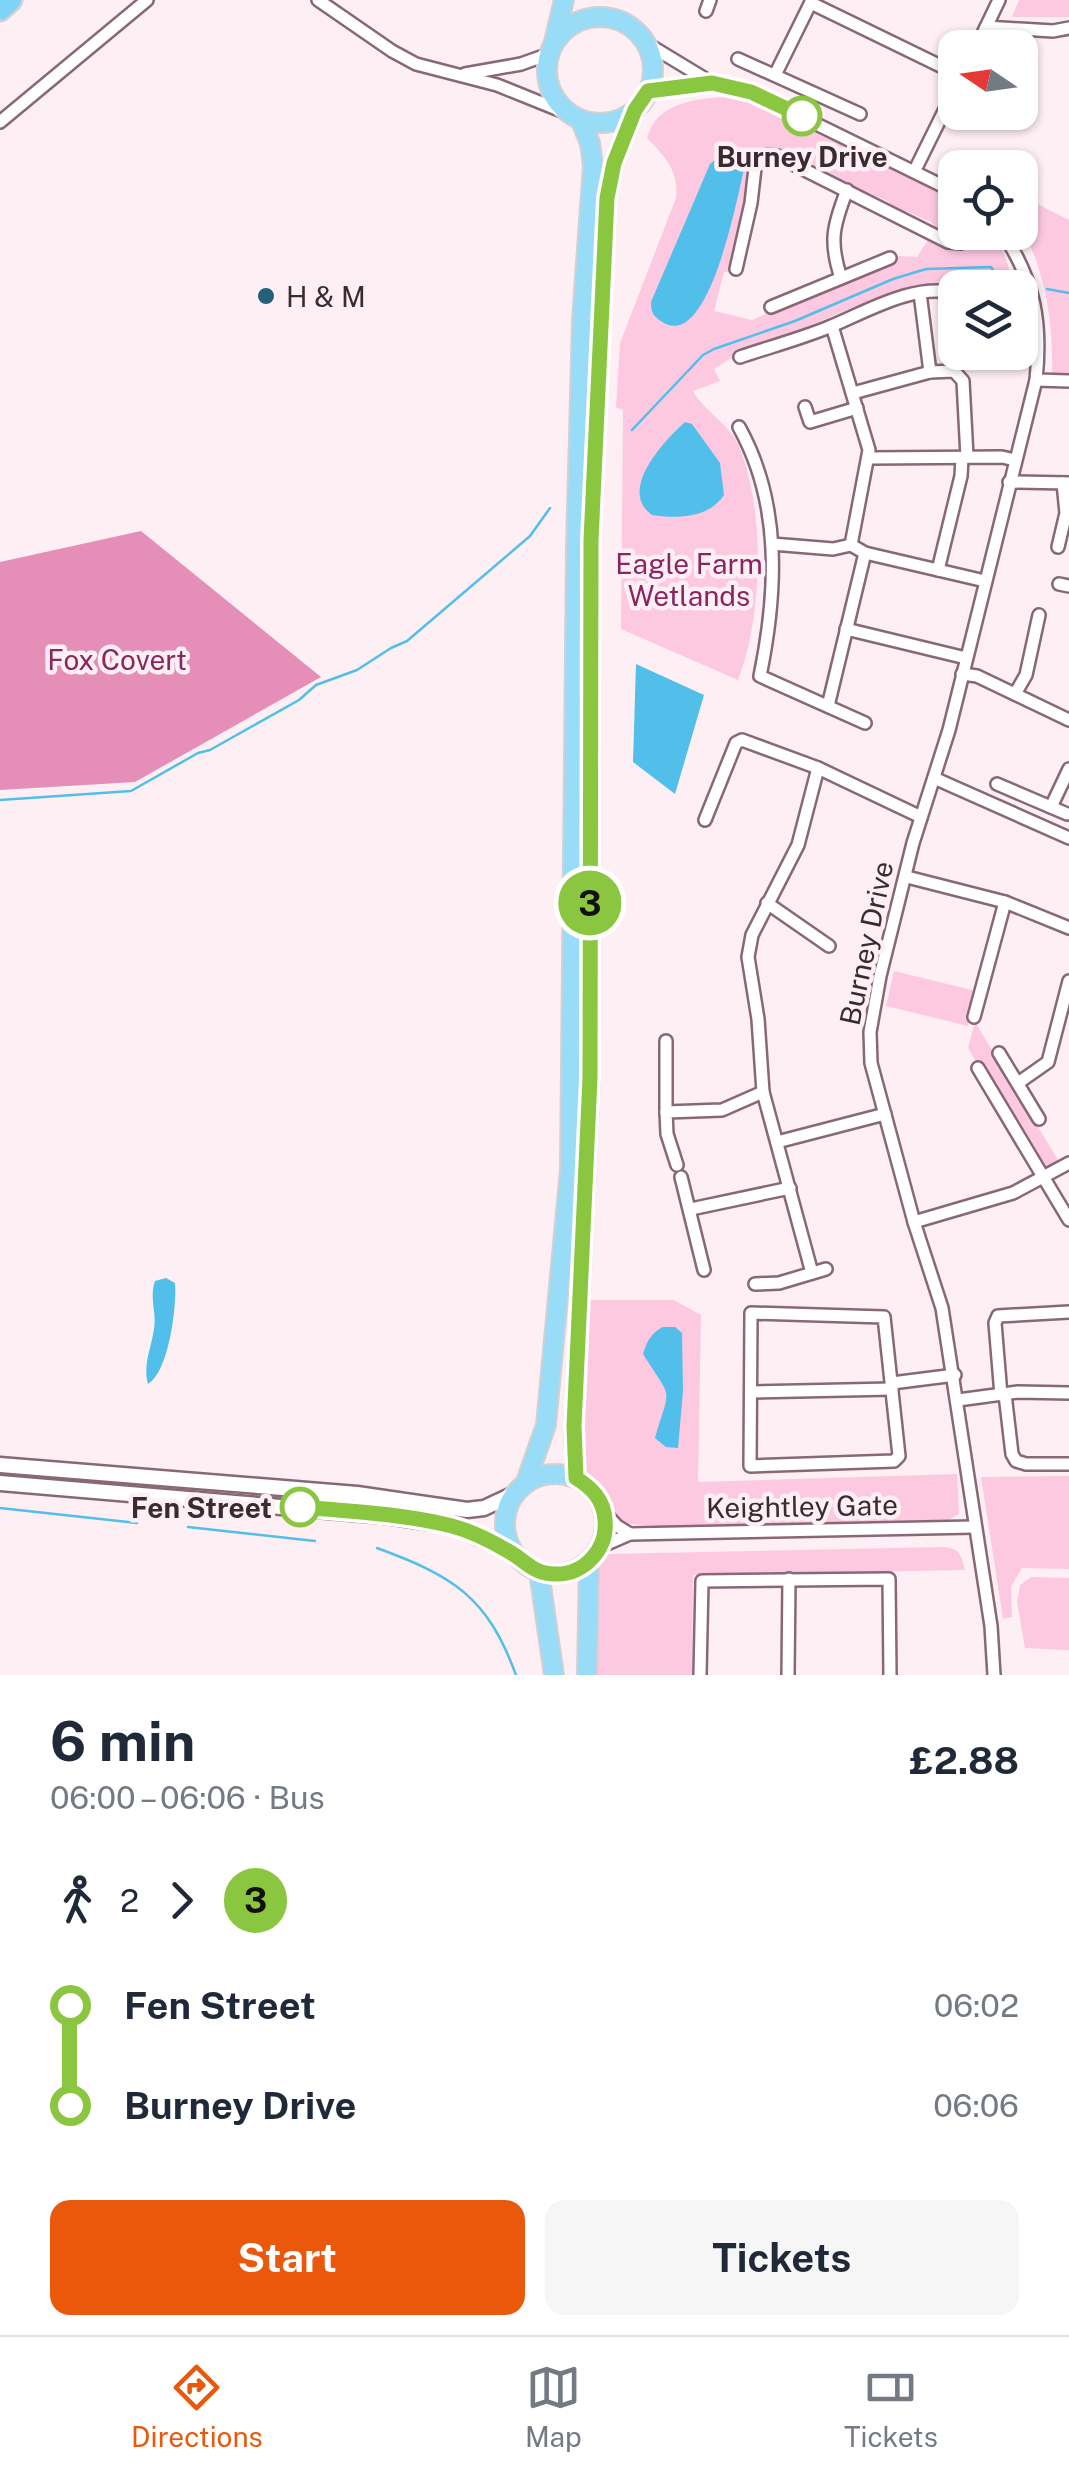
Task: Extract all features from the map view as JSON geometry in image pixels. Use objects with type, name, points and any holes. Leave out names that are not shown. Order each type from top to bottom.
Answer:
[{"type":"highway","points":[[0,10],[12,0]]},
{"type":"highway","points":[[554,1675],[541,1578],[514,1553],[504,1524],[546,1425],[570,1170],[576,550],[582,320],[593,165],[590,143],[575,116],[557,102],[550,87],[552,48],[564,0]]},
{"type":"highway","points":[[587,1675],[586,1623],[592,1563],[606,1524],[598,1498],[575,1472],[574,1426],[590,1078],[591,540],[607,198],[614,163],[652,75],[652,58],[646,43],[602,0]]},
{"type":"highway","points":[[552,48],[575,23],[606,17],[621,21]]},
{"type":"highway","points":[[575,116],[609,122],[635,110]]},
{"type":"highway","points":[[524,1480],[575,1472]]},
{"type":"highway","points":[[541,1578],[592,1563]]},
{"type":"street","points":[[0,122],[146,0]]},
{"type":"street","points":[[318,0],[416,64],[497,84],[575,116]]},
{"type":"street","points":[[999,0],[986,28],[1069,28]]},
{"type":"street","points":[[776,74],[812,2],[938,65]]},
{"type":"street","points":[[646,43],[712,83],[751,92],[938,183]]},
{"type":"street","points":[[461,75],[522,64],[552,48]]},
{"type":"street","points":[[738,59],[860,114]]},
{"type":"street","points":[[648,91],[712,83]]},
{"type":"street","points":[[914,170],[938,123]]},
{"type":"street","points":[[736,269],[756,168],[767,155],[777,156],[938,237]]},
{"type":"street","points":[[841,278],[833,254],[833,225],[847,190]]},
{"type":"street","name":"Burney Drive","points":[[994,1675],[992,1626],[942,1308],[871,1063],[870,1032],[880,976],[1036,380],[1038,323],[1022,266],[1013,250]]},
{"type":"street","points":[[771,307],[890,258]]},
{"type":"street","points":[[740,357],[920,293],[938,292]]},
{"type":"street","points":[[920,293],[930,372]]},
{"type":"street","points":[[832,326],[870,458],[851,544]]},
{"type":"street","points":[[853,392],[930,372],[954,371],[963,381],[964,458],[938,570]]},
{"type":"street","points":[[1036,380],[1069,382]]},
{"type":"street","points":[[806,407],[810,422],[857,408]]},
{"type":"street","points":[[739,427],[762,481],[772,544],[774,589],[760,676],[864,723]]},
{"type":"street","points":[[870,458],[1014,460]]},
{"type":"street","points":[[1008,482],[1066,482],[1066,513],[1058,547]]},
{"type":"street","points":[[772,544],[833,549],[851,544]]},
{"type":"street","points":[[851,544],[864,553],[986,581]]},
{"type":"street","points":[[828,706],[864,553]]},
{"type":"street","points":[[1015,694],[1026,675],[1039,614]]},
{"type":"street","points":[[846,630],[966,658]]},
{"type":"street","points":[[962,674],[976,676],[1069,720]]},
{"type":"street","points":[[705,820],[736,743],[742,740],[818,768],[921,817]]},
{"type":"street","points":[[812,1273],[763,1092],[748,956],[752,935],[798,845],[818,768]]},
{"type":"street","points":[[1051,807],[1069,769]]},
{"type":"street","points":[[934,778],[1069,838]]},
{"type":"street","points":[[997,784],[1066,814]]},
{"type":"street","points":[[907,877],[1005,902],[1069,928]]},
{"type":"street","points":[[974,1018],[1005,902]]},
{"type":"street","points":[[767,903],[829,946]]},
{"type":"street","points":[[1018,1083],[1048,1062],[1069,981]]},
{"type":"street","points":[[666,1041],[667,1134],[692,1209],[704,1270]]},
{"type":"street","points":[[999,1053],[1038,1119]]},
{"type":"street","points":[[978,1068],[1069,1220]]},
{"type":"street","points":[[666,1112],[722,1110],[763,1092]]},
{"type":"street","points":[[777,1142],[885,1114]]},
{"type":"street","points":[[914,1222],[1007,1195],[1067,1168]]},
{"type":"street","points":[[692,1209],[790,1188]]},
{"type":"street","points":[[755,1284],[779,1283],[826,1269]]},
{"type":"street","points":[[751,1312],[884,1317],[892,1386],[899,1456],[894,1461],[750,1466],[751,1312]]},
{"type":"street","points":[[1069,1312],[998,1316],[995,1323],[1016,1461],[1069,1464]]},
{"type":"street","points":[[750,1392],[892,1386],[955,1376]]},
{"type":"street","points":[[958,1400],[1003,1394],[1069,1393]]},
{"type":"street","points":[[0,1466],[357,1494],[468,1510],[484,1508],[524,1480]]},
{"type":"street","points":[[0,1483],[386,1516],[453,1526],[514,1553]]},
{"type":"street","points":[[604,1512],[630,1534]]},
{"type":"street","name":"Keightley Gate","points":[[592,1563],[630,1534],[974,1527]]},
{"type":"street","points":[[700,1675],[702,1581],[889,1579],[890,1675]]},
{"type":"street","points":[[788,1675],[789,1580]]},
{"type":"green space","points":[[1019,0],[1069,0],[1069,17],[1012,17]]},
{"type":"green space","name":"Eagle Farm Wetlands","points":[[724,97],[753,103],[938,192],[938,229],[931,222],[903,213],[889,202],[821,173],[820,168],[787,152],[781,155],[765,149],[739,273],[724,272],[714,311],[752,320],[900,256],[917,257],[928,240],[938,245],[938,250],[1002,250],[1010,270],[938,270],[938,284],[896,290],[733,357],[714,369],[720,381],[693,391],[738,444],[753,499],[757,530],[756,594],[738,680],[621,629],[623,410],[616,407],[620,343],[676,198],[673,172],[647,138],[667,110]]},
{"type":"green space","points":[[1038,204],[1069,220],[1069,373],[1052,373],[1051,331],[1032,250],[1038,250]]},
{"type":"green space","name":"Fox Covert","points":[[141,531],[321,677],[135,782],[0,790],[0,562]]},
{"type":"green space","points":[[894,971],[976,991],[968,1026],[886,1006]]},
{"type":"green space","points":[[975,1022],[1061,1165],[1043,1175],[968,1048]]},
{"type":"green space","points":[[587,1300],[674,1300],[701,1315],[698,1482],[957,1474],[959,1514],[945,1522],[695,1528],[628,1524],[617,1516],[602,1488],[579,1470]]},
{"type":"green space","points":[[1069,1476],[1069,1569],[1022,1568],[1011,1587],[1012,1617],[1003,1619],[981,1477]]},
{"type":"green space","points":[[943,1547],[959,1553],[965,1570],[693,1575],[692,1675],[598,1675],[597,1570],[606,1554]]},
{"type":"green space","points":[[1031,1577],[1069,1578],[1069,1650],[1025,1648],[1017,1602],[1020,1585]]},
{"type":"water","points":[[720,155],[736,158],[744,169],[718,269],[693,316],[678,325],[661,321],[653,313],[651,302],[710,164]]},
{"type":"water","points":[[685,422],[692,424],[720,463],[724,495],[710,508],[692,515],[652,515],[643,505],[642,479],[666,441]]},
{"type":"water","points":[[636,664],[704,695],[675,794],[633,762]]},
{"type":"water","points":[[166,1278],[175,1283],[173,1322],[161,1366],[148,1384],[147,1363],[155,1323],[153,1287],[155,1281]]},
{"type":"water","points":[[663,1327],[675,1327],[682,1333],[683,1391],[678,1448],[666,1447],[655,1438],[666,1394],[643,1354],[650,1338]]},
{"type":"waterway","points":[[632,430],[703,355],[714,349],[926,269],[993,270]]},
{"type":"waterway","points":[[1047,289],[1069,293]]},
{"type":"waterway","points":[[0,800],[131,791],[210,750],[299,700],[316,685],[357,670],[407,641],[530,536],[550,508]]},
{"type":"waterway","points":[[0,1508],[137,1523]]},
{"type":"waterway","points":[[188,1527],[315,1541]]},
{"type":"waterway","points":[[377,1548],[427,1569],[464,1592],[493,1626],[516,1675]]},
{"type":"bus line","name":"3","points":[[300,1507],[453,1526],[514,1553],[539,1572],[557,1575],[589,1562],[604,1536],[606,1524],[598,1498],[576,1478],[574,1426],[590,1078],[591,540],[607,198],[614,163],[635,110],[648,91],[712,83],[751,92],[802,116]]},
{"type":"place","name":"Burney Drive","points":[[802,116]]},
{"type":"place","name":"H & M","points":[[266,296]]},
{"type":"place","name":"Fen Street","points":[[300,1507]]}]
